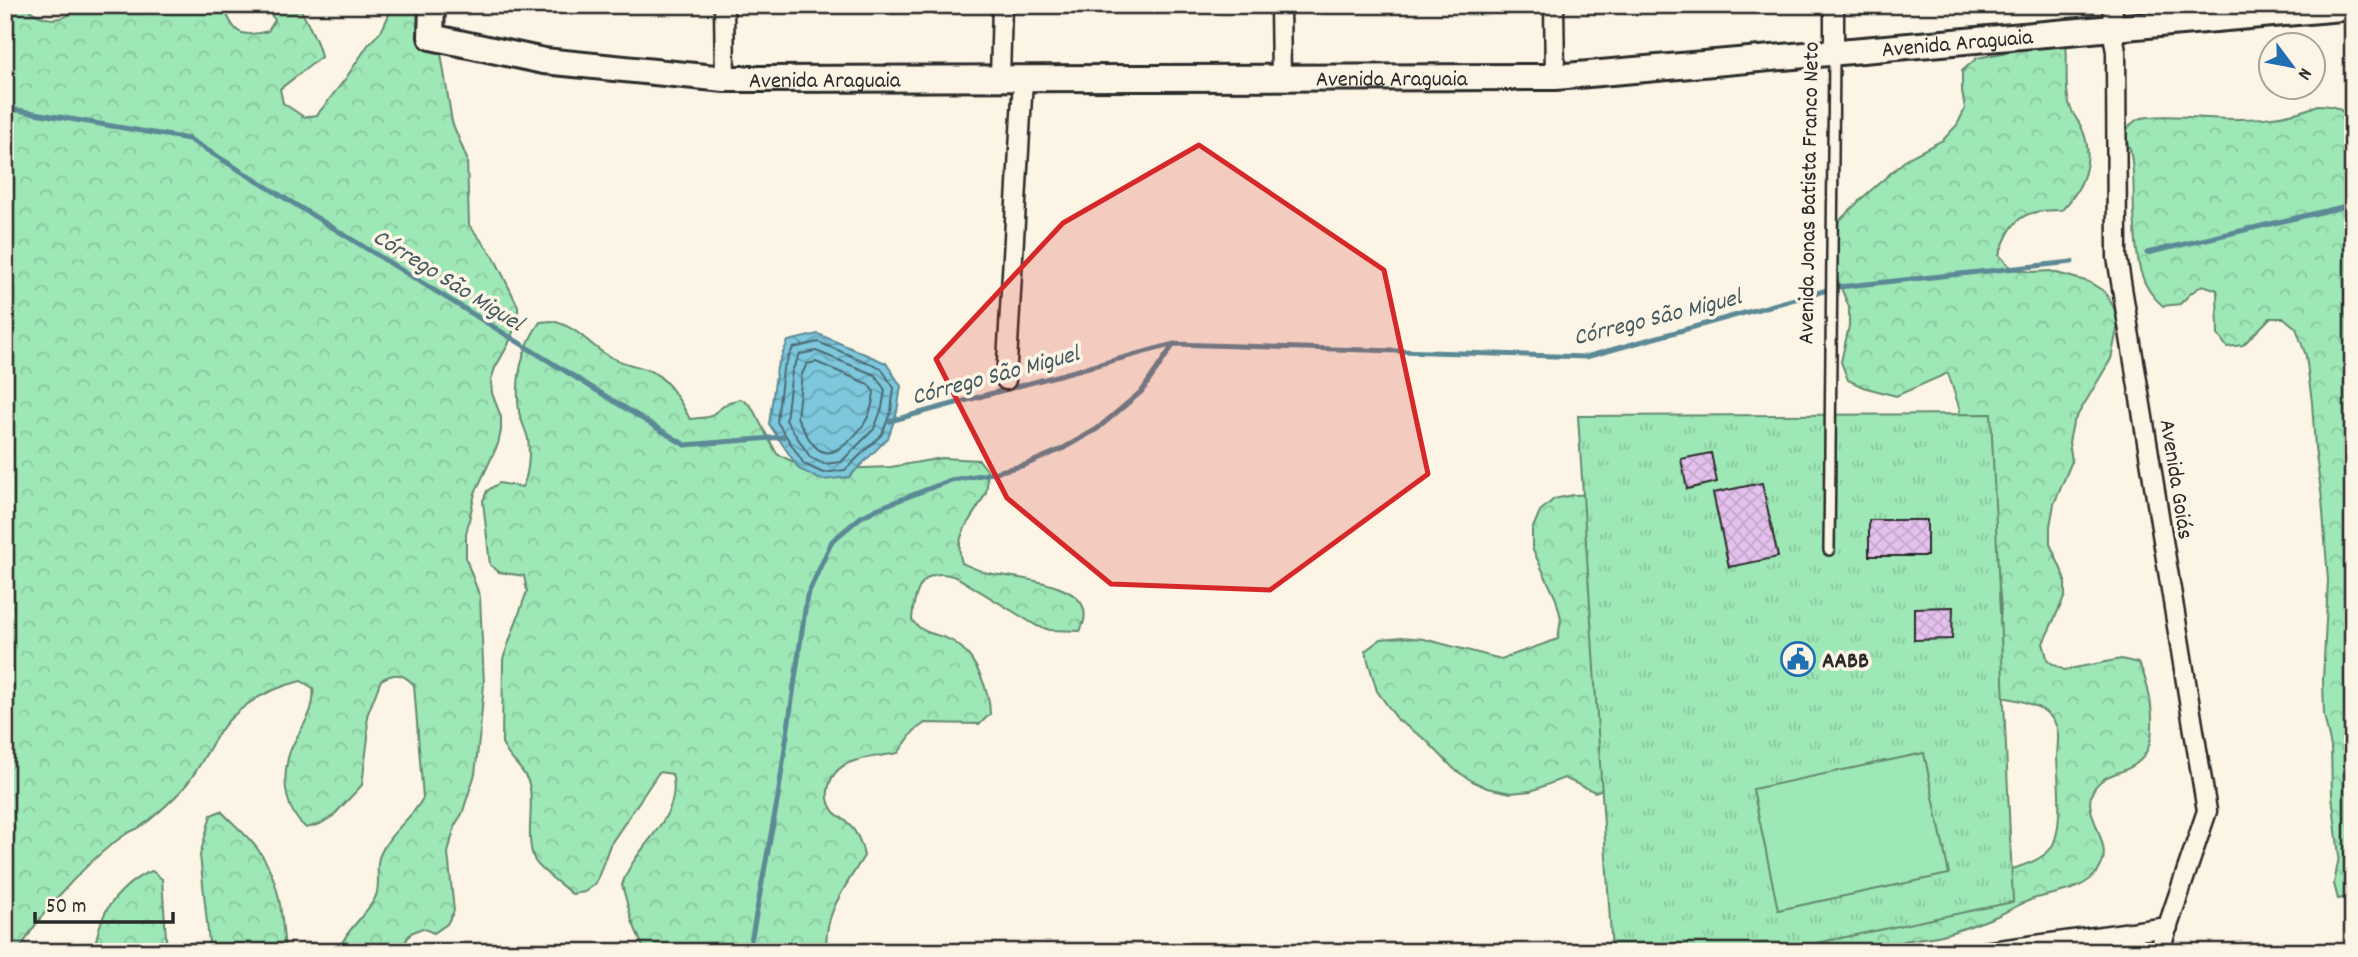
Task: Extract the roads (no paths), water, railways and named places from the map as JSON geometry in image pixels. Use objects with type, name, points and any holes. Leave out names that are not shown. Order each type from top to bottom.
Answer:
[{"type":"street","name":"Avenida Araguaia","points":[[432,5],[431,37],[544,61],[725,79],[1555,77],[1833,53],[2113,17],[2353,7]]},
{"type":"street","points":[[724,5],[725,79]]},
{"type":"street","points":[[1002,5],[1011,78],[1006,380]]},
{"type":"street","points":[[1280,5],[1281,78]]},
{"type":"street","points":[[1554,5],[1555,77]]},
{"type":"street","name":"Avenida Jonas Batista Franco Neto","points":[[1833,53],[1834,5]]},
{"type":"street","name":"Avenida Goiás","points":[[2113,17],[2116,52],[2117,257],[2207,811],[2160,952]]},
{"type":"street","points":[[1984,952],[2168,927]]},
{"type":"lane","name":"Avenida Jonas Batista Franco Neto","points":[[1829,550],[1833,53]]},
{"type":"water","points":[[818,334],[886,363],[901,386],[897,412],[888,438],[849,477],[822,480],[799,469],[769,424],[777,367],[788,341]]},
{"type":"waterway","name":"Córrego São Miguel","points":[[5,108],[189,139],[685,445],[783,437]]},
{"type":"waterway","name":"Córrego São Miguel","points":[[2147,253],[2351,205]]},
{"type":"waterway","name":"Córrego São Miguel","points":[[890,421],[1174,344],[1586,357],[1838,287],[2072,262]]},
{"type":"waterway","points":[[749,952],[778,797],[807,596],[832,541],[861,517],[879,508],[951,480],[1025,465],[1062,449],[1097,429],[1142,391],[1174,344]]},
{"type":"place","name":"AABB","points":[[1798,659]]}]
